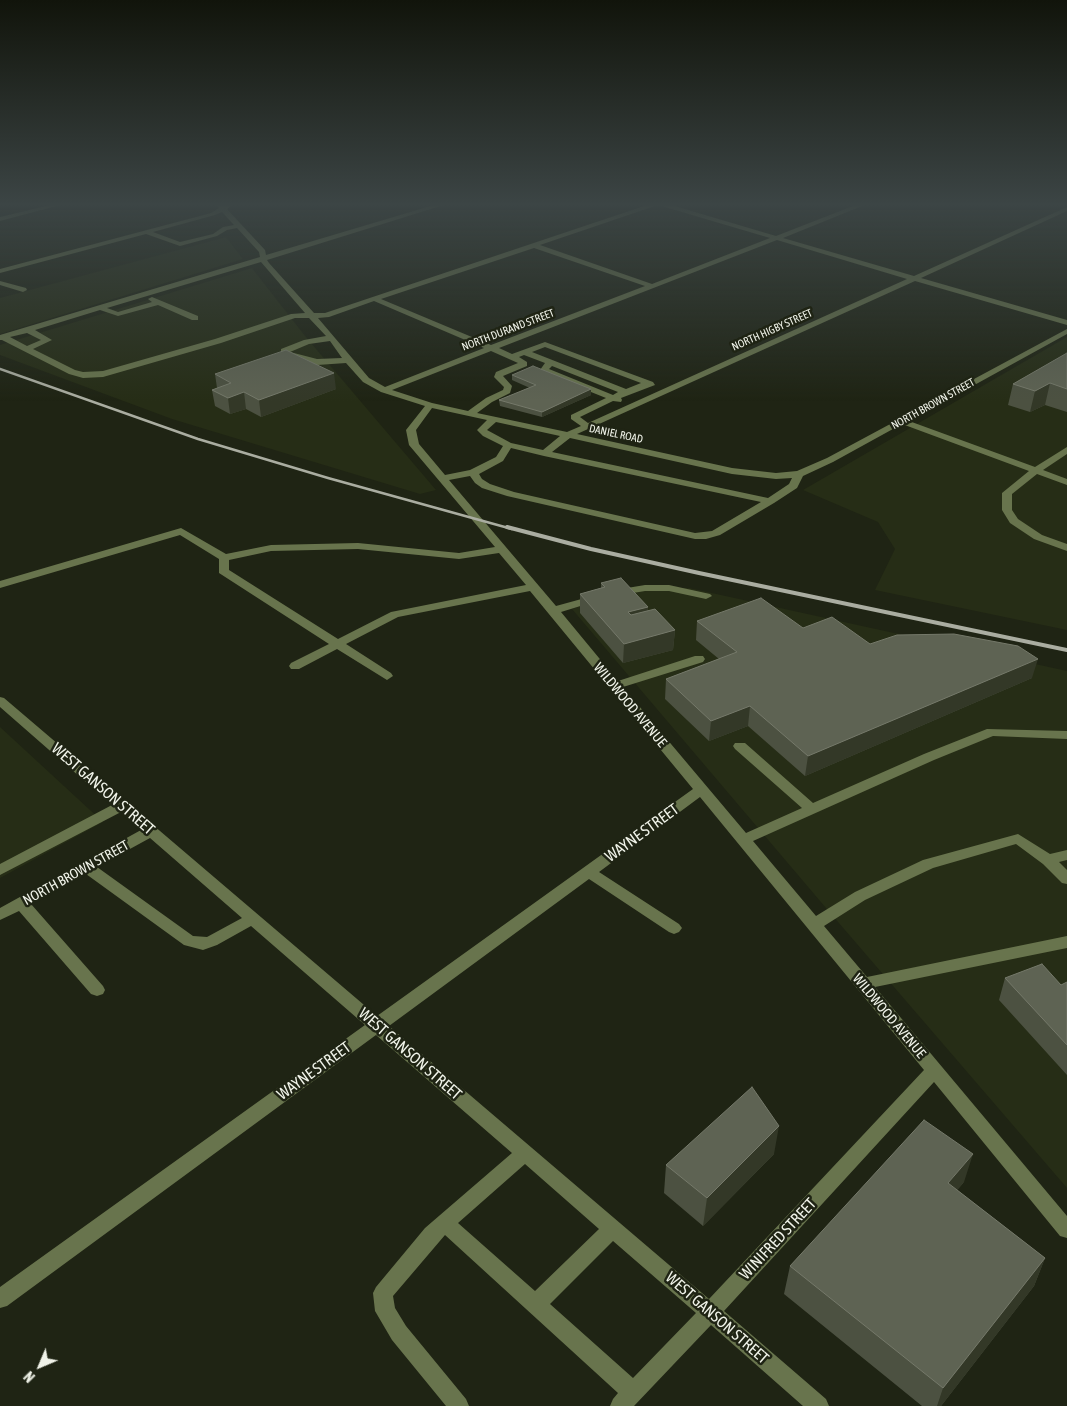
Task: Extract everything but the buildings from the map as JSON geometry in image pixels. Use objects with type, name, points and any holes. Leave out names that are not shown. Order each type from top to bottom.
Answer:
[{"type":"street","points":[[2,338],[226,270]]},
{"type":"street","points":[[270,270],[332,338],[366,380],[384,390],[430,405]]},
{"type":"street","points":[[2,338],[72,372],[83,375],[104,374],[218,341],[294,316],[326,315],[461,270]]},
{"type":"street","points":[[604,270],[652,286]]},
{"type":"street","name":"NORTH DURAND STREET","points":[[384,390],[695,270]]},
{"type":"street","points":[[883,270],[1067,323]]},
{"type":"street","name":"NORTH HIGBY STREET","points":[[544,453],[568,435],[587,426],[935,270]]},
{"type":"street","points":[[0,283],[23,290]]},
{"type":"street","points":[[143,295],[195,318]]},
{"type":"street","points":[[375,299],[521,360],[524,364],[499,374],[498,377],[508,386],[506,391],[471,413]]},
{"type":"street","points":[[101,308],[118,314],[159,302]]},
{"type":"street","points":[[26,348],[48,340],[28,330]]},
{"type":"street","name":"NORTH BROWN STREET","points":[[799,474],[830,460],[1067,331]]},
{"type":"street","points":[[332,338],[306,342],[284,351],[292,356],[318,362],[348,360]]},
{"type":"street","points":[[512,357],[545,344],[666,390]]},
{"type":"street","points":[[524,352],[625,392]]},
{"type":"street","points":[[550,363],[544,370],[631,406]]},
{"type":"street","points":[[587,426],[574,417],[625,392],[650,384]]},
{"type":"street","name":"DANIEL ROAD","points":[[430,405],[747,473],[776,476],[799,474]]},
{"type":"street","name":"WILDWOOD AVENUE","points":[[430,405],[411,430],[414,445],[1067,1230]]},
{"type":"street","points":[[494,419],[482,430],[508,446],[770,501]]},
{"type":"street","points":[[902,421],[1067,482]]},
{"type":"street","points":[[442,478],[473,473],[500,459],[508,446]]},
{"type":"street","points":[[1067,450],[1035,470],[1007,493],[1007,510],[1014,521],[1038,537],[1067,548]]},
{"type":"street","points":[[651,475],[668,457]]},
{"type":"street","points":[[473,473],[478,481],[486,486],[511,494],[695,536],[706,536],[716,533],[770,501],[793,486],[799,474]]},
{"type":"street","points":[[0,585],[181,531],[224,558],[272,548],[358,546],[459,556],[502,549]]},
{"type":"street","points":[[224,558],[223,571],[387,676]]},
{"type":"street","points":[[295,666],[395,614],[532,587]]},
{"type":"street","points":[[552,611],[620,591],[645,588],[669,588],[706,596]]},
{"type":"street","points":[[614,686],[699,659]]},
{"type":"street","name":"WEST GANSON STREET","points":[[0,701],[819,1406]]},
{"type":"street","points":[[743,840],[929,757],[992,732],[1067,735]]},
{"type":"street","points":[[740,746],[812,809]]},
{"type":"street","name":"WAYNE STREET","points":[[0,1299],[701,790]]},
{"type":"street","points":[[0,870],[122,806]]},
{"type":"street","name":"NORTH BROWN STREET","points":[[0,915],[151,831]]},
{"type":"street","points":[[813,925],[860,896],[928,864],[1018,838],[1048,860],[1067,879]]},
{"type":"street","points":[[1048,860],[1067,855]]},
{"type":"street","points":[[86,867],[189,941],[203,944],[212,941],[253,918]]},
{"type":"street","points":[[589,872],[674,928]]},
{"type":"street","points":[[21,903],[97,990]]},
{"type":"street","points":[[862,984],[1067,942]]},
{"type":"street","name":"WINIFRED STREET","points":[[620,1406],[710,1312],[934,1070]]},
{"type":"street","points":[[459,1406],[399,1332],[385,1311],[383,1294],[432,1234],[525,1153]]},
{"type":"street","points":[[445,1224],[633,1392]]},
{"type":"street","points":[[535,1305],[613,1228]]},
{"type":"shaded area","points":[[105,270],[209,270],[0,334],[0,298]]},
{"type":"shaded area","points":[[247,270],[253,270],[305,336],[436,490],[420,494],[172,419],[0,355],[0,345]]},
{"type":"shaded area","points":[[1067,337],[1067,630],[875,590],[895,549],[878,522],[803,490]]},
{"type":"shaded area","points":[[689,588],[1067,671],[1067,1188],[572,609],[625,589]]},
{"type":"shaded area","points":[[0,727],[103,822],[0,878]]},
{"type":"railway","points":[[0,369],[198,439],[328,478],[512,529]]},
{"type":"railway","points":[[507,527],[591,549],[699,573],[1067,650]]}]
